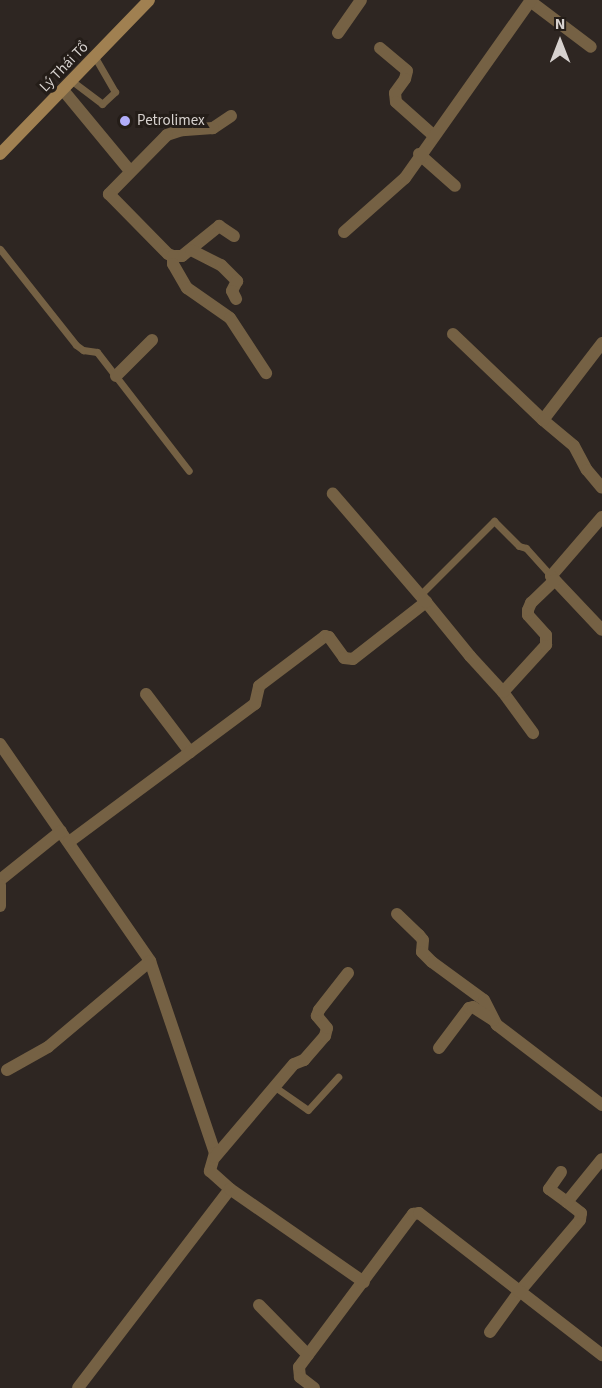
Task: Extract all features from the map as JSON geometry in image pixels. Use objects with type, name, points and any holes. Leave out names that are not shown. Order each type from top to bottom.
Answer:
[{"type":"main road","name":"Lý Thái Tổ","points":[[0,154],[149,0]]},
{"type":"street","points":[[338,33],[361,0]]},
{"type":"street","points":[[344,232],[405,177],[419,154],[530,0],[591,47]]},
{"type":"street","points":[[380,48],[407,71],[405,79],[395,93],[396,102],[433,135]]},
{"type":"street","points":[[68,86],[130,171]]},
{"type":"street","points":[[231,116],[213,128],[182,129],[167,135],[114,187],[110,197],[168,254],[173,256],[182,256],[219,226],[234,236]]},
{"type":"street","points":[[419,154],[455,186]]},
{"type":"street","points":[[191,250],[221,265],[237,281],[232,291],[236,298]]},
{"type":"street","points":[[173,256],[173,264],[187,288],[230,318],[266,373]]},
{"type":"street","points":[[453,334],[543,420],[574,446],[587,470],[602,488]]},
{"type":"street","points":[[116,376],[152,340]]},
{"type":"street","points":[[543,420],[602,343]]},
{"type":"street","points":[[333,494],[503,692],[533,733]]},
{"type":"street","points":[[503,692],[546,645],[546,635],[528,615],[531,603],[602,517]]},
{"type":"street","points":[[553,578],[602,630]]},
{"type":"street","points":[[69,842],[255,704],[259,686],[326,636],[344,658],[353,659],[423,598]]},
{"type":"street","points":[[146,694],[190,752]]},
{"type":"street","points":[[0,744],[150,961],[215,1157]]},
{"type":"street","points":[[0,880],[61,831]]},
{"type":"street","points":[[0,885],[0,906]]},
{"type":"street","points":[[396,914],[423,940],[422,952],[432,962],[484,1000],[490,1008],[493,1020]]},
{"type":"street","points":[[7,1070],[48,1047],[150,961]]},
{"type":"street","points":[[348,973],[319,1010],[317,1016],[327,1028],[325,1036],[304,1060],[294,1064],[215,1157],[210,1171],[230,1189],[364,1282]]},
{"type":"street","points":[[439,1048],[469,1008],[473,1007],[602,1105]]},
{"type":"street","points":[[567,1202],[602,1160]]},
{"type":"street","points":[[490,1332],[519,1292],[580,1220],[581,1213],[549,1189],[561,1172]]},
{"type":"street","points":[[78,1388],[230,1189]]},
{"type":"street","points":[[314,1388],[298,1372],[308,1355],[413,1214],[419,1213],[602,1355]]},
{"type":"street","points":[[259,1305],[308,1355]]},
{"type":"lane","points":[[68,86],[102,104],[115,92],[95,58]]},
{"type":"lane","points":[[0,249],[76,345],[83,350],[97,352],[189,471]]},
{"type":"lane","points":[[423,598],[494,521],[519,546],[526,548],[553,578]]},
{"type":"lane","points":[[275,1087],[308,1110],[338,1077]]},
{"type":"place","name":"Petrolimex","points":[[125,121]]}]
